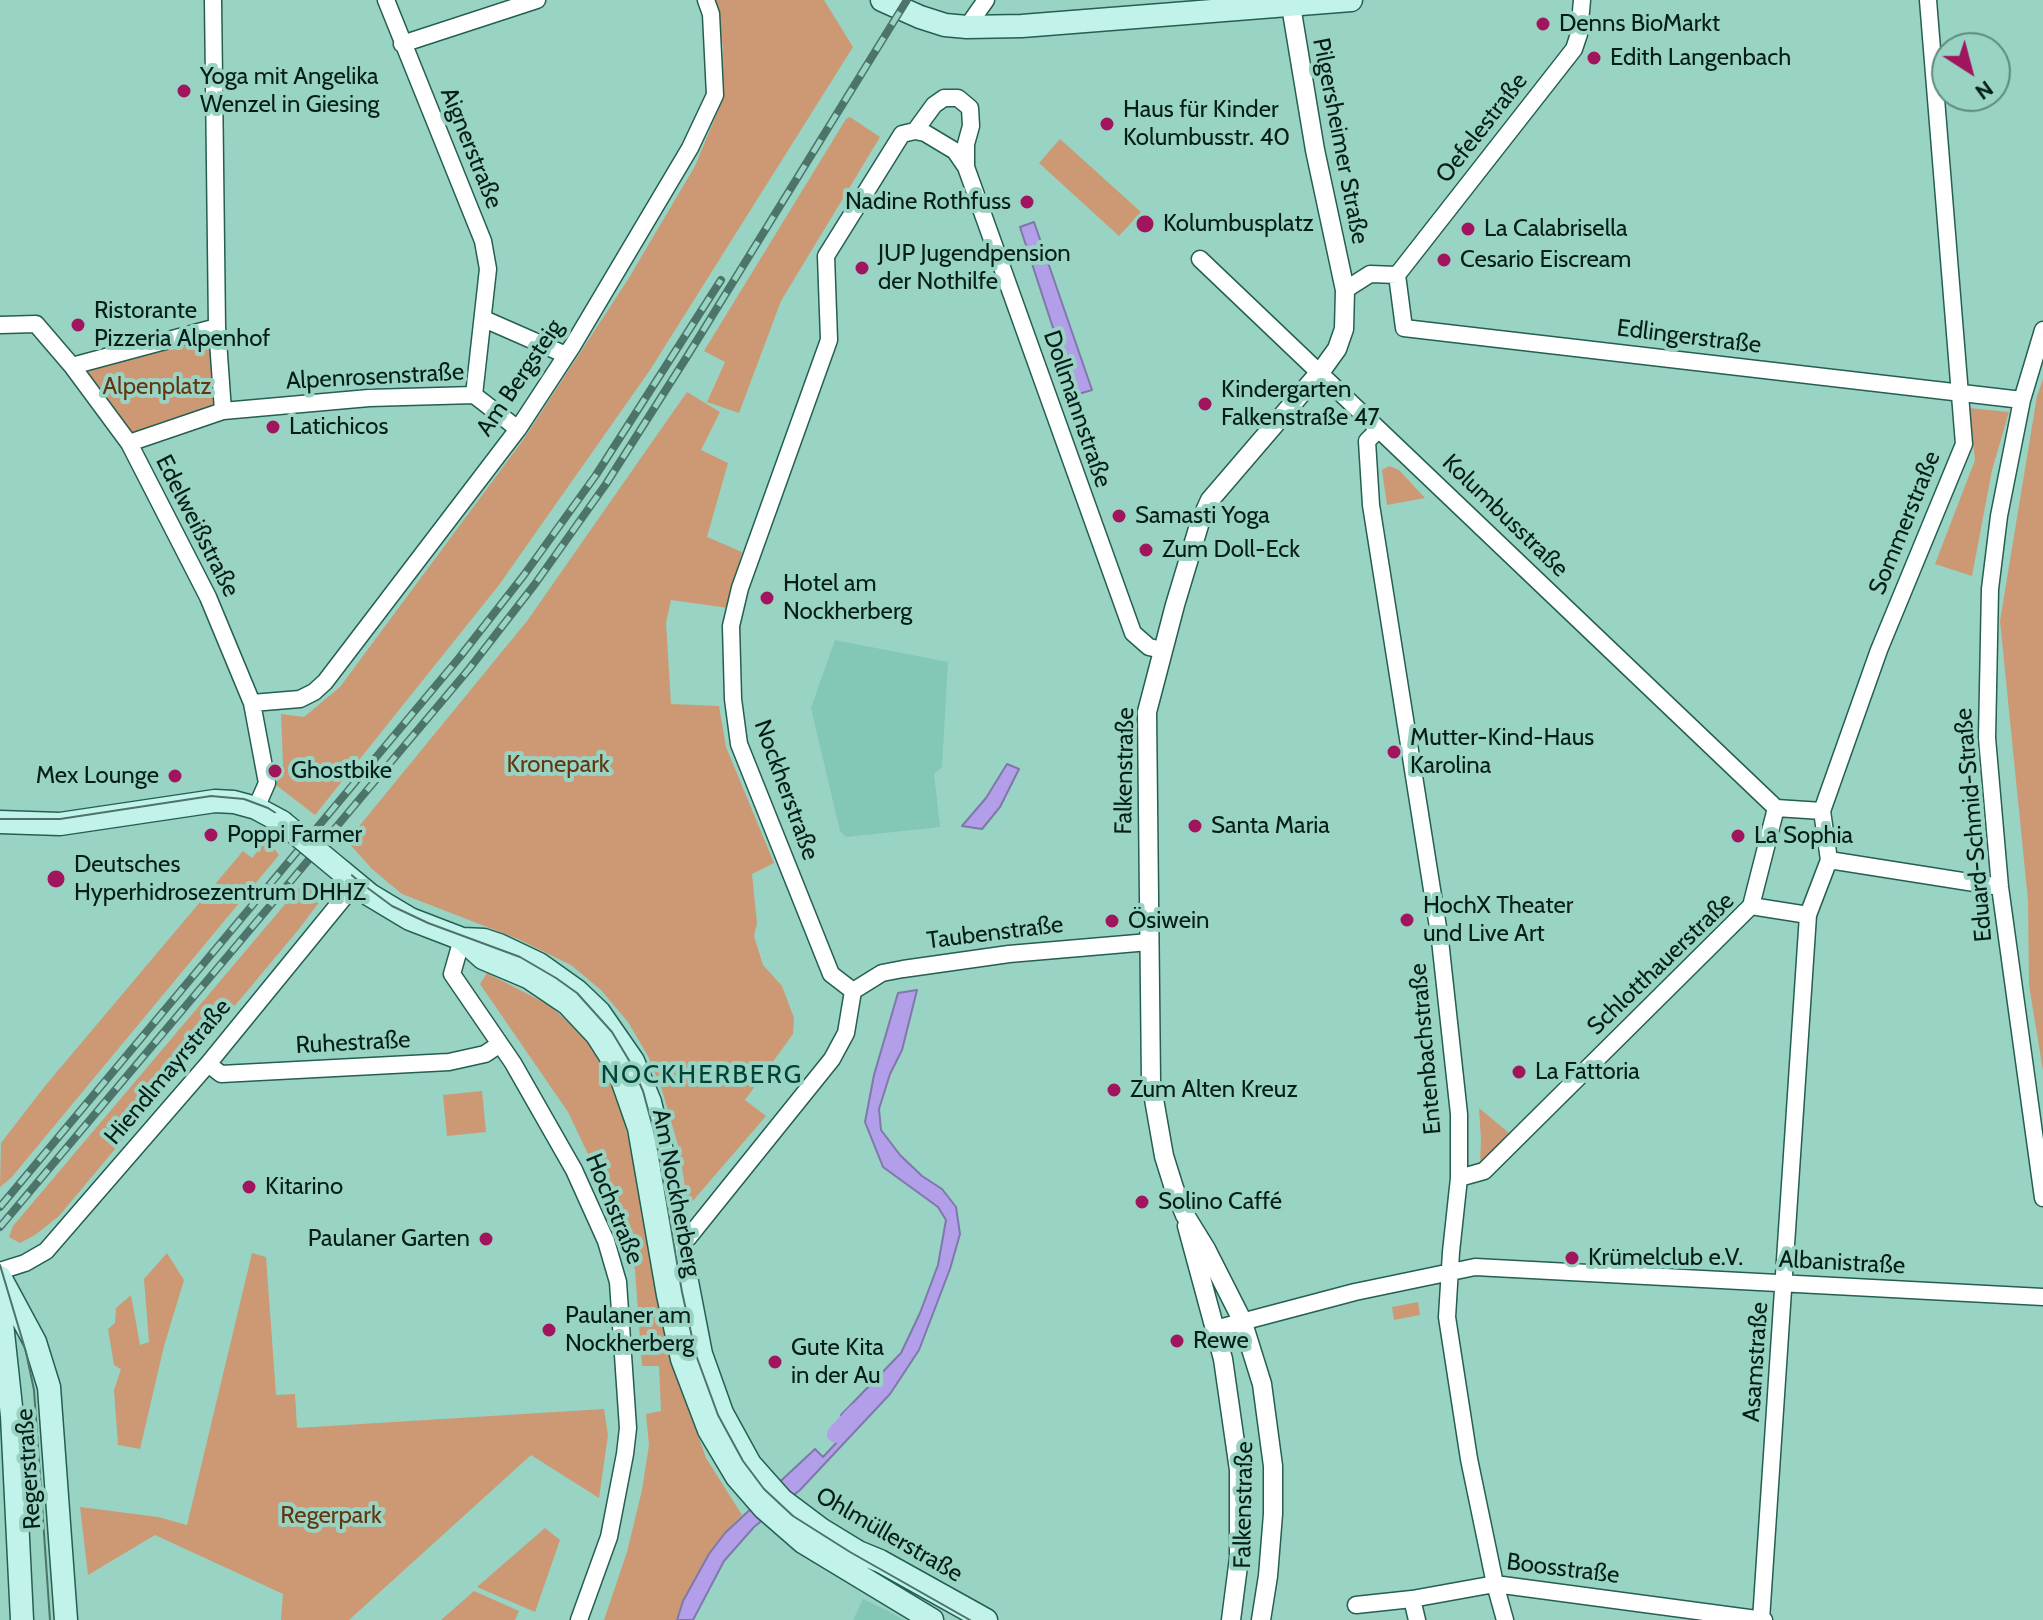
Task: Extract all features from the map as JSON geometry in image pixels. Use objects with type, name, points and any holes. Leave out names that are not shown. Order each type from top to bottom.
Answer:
[{"type":"main road","points":[[890,4],[945,25],[967,27],[1022,26],[1291,2],[1351,0]]},
{"type":"main road","name":"Am Nockherberg","points":[[0,822],[60,824],[215,801],[256,808],[282,822],[348,877],[399,914],[462,939],[484,940],[499,945],[552,971],[588,1001],[617,1035],[633,1061],[650,1102],[701,1354],[717,1399],[742,1450]]},
{"type":"main road","name":"Am Nockherberg","points":[[462,939],[483,958],[528,977],[568,1004],[597,1035],[618,1068],[639,1128],[682,1359],[709,1430],[737,1477]]},
{"type":"main road","name":"Regerstraße","points":[[0,1277],[35,1342],[49,1387],[66,1620]]},
{"type":"main road","name":"Regerstraße","points":[[0,1305],[12,1416],[22,1620]]},
{"type":"main road","name":"Ohlmüllerstraße","points":[[742,1450],[760,1477],[804,1518],[858,1552],[986,1620]]},
{"type":"main road","name":"Ohlmüllerstraße","points":[[737,1477],[764,1508],[803,1542],[932,1620]]},
{"type":"street","points":[[129,443],[223,411],[217,327],[213,0]]},
{"type":"street","name":"Aignerstraße","points":[[386,0],[483,241],[488,269],[474,395]]},
{"type":"street","points":[[402,44],[537,0]]},
{"type":"street","name":"Am Bergsteig","points":[[252,703],[300,699],[325,682],[518,429],[566,355],[674,175],[715,95],[711,14],[706,0]]},
{"type":"street","points":[[967,27],[986,0]]},
{"type":"street","name":"Oefelestraße","points":[[1397,275],[1574,49],[1579,34],[1582,0]]},
{"type":"street","name":"Sommerstraße","points":[[1829,860],[1822,811],[1879,650],[1964,444],[1928,0]]},
{"type":"street","name":"Pilgersheimer Straße","points":[[1291,2],[1315,150],[1345,290],[1343,333],[1337,349],[1320,372]]},
{"type":"street","name":"Dollmannstraße","points":[[966,167],[970,108],[958,98],[944,98],[934,105],[915,131],[925,133],[955,151],[966,167],[1133,633],[1149,647],[1162,650]]},
{"type":"street","name":"Nockherstraße","points":[[853,991],[831,974],[739,744],[734,722],[731,626],[740,588],[829,340],[826,256],[902,134],[915,131]]},
{"type":"street","name":"Kolumbusstraße","points":[[1200,259],[1776,808]]},
{"type":"street","points":[[1345,290],[1370,274],[1397,275]]},
{"type":"street","name":"Edlingerstraße","points":[[1397,275],[1404,328],[2022,400]]},
{"type":"street","points":[[484,319],[566,355]]},
{"type":"street","name":"Edelweißstraße","points":[[0,325],[36,324],[72,366],[129,443],[208,597],[252,703],[267,783],[256,808]]},
{"type":"street","points":[[72,366],[217,327]]},
{"type":"street","name":"Eduard-Schmid-Straße","points":[[2043,330],[2022,400],[1999,516],[1990,589],[1987,738],[2000,887],[2043,1198]]},
{"type":"street","name":"Falkenstraße","points":[[1231,1620],[1239,1558],[1239,1470],[1227,1382],[1185,1215],[1164,1156],[1151,1082],[1147,712],[1200,522],[1210,500],[1320,372]]},
{"type":"street","name":"Alpenrosenstraße","points":[[223,411],[369,398],[474,395],[518,429]]},
{"type":"street","name":"Entenbachstraße","points":[[1378,430],[1367,441],[1371,505],[1440,940],[1459,1114],[1459,1178],[1447,1317],[1469,1459],[1505,1620]]},
{"type":"street","points":[[1751,906],[1776,808],[1822,811]]},
{"type":"street","points":[[1808,915],[1829,860],[2000,887]]},
{"type":"street","name":"Hiendlmayrstraße","points":[[0,1271],[25,1263],[46,1251],[208,1064],[348,877]]},
{"type":"street","name":"Schlotthauerstraße","points":[[1459,1178],[1484,1171],[1751,906],[1808,915]]},
{"type":"street","name":"Asamstraße","points":[[1762,1620],[1808,915]]},
{"type":"street","name":"Hochstraße","points":[[462,939],[452,974],[539,1106],[585,1193],[606,1241],[618,1282],[628,1428],[609,1537],[579,1620]]},
{"type":"street","name":"Taubenstraße","points":[[853,991],[882,973],[903,969],[1009,954],[1149,942]]},
{"type":"street","points":[[678,1239],[688,1238],[843,1042],[853,991]]},
{"type":"street","name":"Ruhestraße","points":[[208,1064],[221,1074],[449,1062],[485,1054],[500,1044]]},
{"type":"street","name":"Falkenstraße","points":[[1185,1215],[1242,1320],[1262,1384],[1273,1466],[1272,1529],[1261,1620]]},
{"type":"street","name":"Albanistraße","points":[[1215,1329],[1242,1320],[1475,1267],[2043,1297]]},
{"type":"street","name":"Boosstraße","points":[[1356,1605],[1412,1599],[1495,1584],[1762,1620]]},
{"type":"street","points":[[1412,1599],[1417,1620]]},
{"type":"shaded area","points":[[1034,222],[1092,390],[1075,395],[1020,227]]},
{"type":"shaded area","points":[[835,640],[948,662],[942,767],[934,774],[940,827],[846,837],[840,831],[811,708]]},
{"type":"shaded area","points":[[1007,764],[1019,769],[1000,807],[982,829],[962,826],[986,798]]},
{"type":"shaded area","points":[[917,990],[902,1050],[890,1074],[879,1109],[881,1130],[900,1155],[922,1176],[942,1189],[956,1207],[960,1234],[950,1269],[919,1350],[890,1394],[800,1490],[754,1527],[724,1561],[693,1620],[677,1620],[683,1601],[709,1554],[725,1533],[815,1449],[823,1457],[839,1440],[841,1415],[901,1353],[920,1313],[938,1265],[946,1220],[938,1207],[883,1167],[865,1122],[874,1075],[898,993]]},
{"type":"shaded area","points":[[863,1599],[888,1611],[904,1620],[853,1620]]},
{"type":"green space","points":[[714,0],[824,0],[853,47],[650,370],[499,585],[315,815],[276,785],[283,764],[281,714],[304,717],[340,687],[523,440],[627,281],[695,166],[721,103],[723,47]]},
{"type":"green space","points":[[850,117],[880,137],[781,301],[739,413],[707,402],[725,362],[704,351]]},
{"type":"green space","points":[[1060,139],[1141,212],[1119,236],[1039,163]]},
{"type":"green space","name":"Alpenplatz","points":[[211,331],[218,408],[128,438],[82,366]]},
{"type":"green space","points":[[2043,379],[2043,1071],[2029,985],[2028,900],[2000,621],[2037,396]]},
{"type":"green space","name":"Kronepark","points":[[687,392],[720,412],[701,450],[728,463],[707,537],[742,552],[728,608],[671,600],[666,623],[671,704],[719,706],[726,747],[774,863],[752,874],[757,923],[754,936],[763,965],[782,986],[794,1018],[793,1034],[745,1100],[766,1116],[691,1203],[687,1203],[680,1152],[662,1090],[648,1056],[628,1022],[601,990],[571,965],[518,939],[402,894],[372,869],[347,841],[527,621]]},
{"type":"green space","points":[[1969,408],[2009,412],[1992,470],[1972,576],[1935,564],[1975,460]]},
{"type":"green space","points":[[1389,466],[1399,470],[1425,498],[1387,505],[1382,470]]},
{"type":"green space","points":[[264,843],[272,846],[279,855],[11,1178],[0,1187],[1,1143],[45,1086],[243,851],[252,858]]},
{"type":"green space","points":[[303,883],[318,891],[320,901],[299,929],[59,1216],[20,1243],[9,1237],[13,1226]]},
{"type":"green space","points":[[487,973],[549,1005],[593,1049],[610,1081],[622,1111],[684,1395],[706,1458],[742,1515],[725,1533],[683,1601],[677,1620],[604,1620],[627,1552],[642,1490],[649,1445],[646,1414],[661,1411],[659,1366],[642,1366],[635,1270],[614,1209],[568,1112],[480,984]]},
{"type":"green space","points":[[482,1091],[486,1132],[447,1136],[443,1095]]},
{"type":"green space","points":[[1479,1108],[1509,1133],[1480,1164],[1481,1140]]},
{"type":"green space","points":[[167,1253],[184,1280],[164,1346],[140,1449],[118,1445],[114,1390],[121,1369],[114,1365],[108,1329],[115,1323],[116,1308],[131,1295],[140,1345],[149,1342],[144,1279]]},
{"type":"green space","name":"Regerpark","points":[[252,1253],[266,1257],[276,1395],[295,1394],[297,1428],[604,1409],[608,1435],[599,1498],[531,1455],[349,1620],[281,1620],[283,1594],[155,1535],[88,1575],[80,1507],[158,1517],[187,1525]]},
{"type":"green space","points":[[1418,1302],[1420,1315],[1394,1320],[1392,1307]]},
{"type":"green space","points":[[545,1528],[560,1540],[535,1612],[477,1587]]},
{"type":"green space","points":[[474,1591],[519,1611],[515,1620],[441,1620]]},
{"type":"waterway","points":[[836,1434],[857,1412]]},
{"type":"tram line","points":[[0,819],[60,819],[211,796],[244,799],[268,808],[285,819],[392,906],[428,923],[520,957],[577,993],[612,1032],[643,1091],[656,1139],[696,1355],[718,1415],[743,1461],[764,1489],[793,1516],[970,1620]]},
{"type":"tram line","points":[[0,1265],[34,1390],[50,1620]]},
{"type":"railway","points":[[0,1227],[469,669],[535,584],[606,484],[907,0]]},
{"type":"railway","points":[[0,1207],[459,658],[524,575],[596,475],[721,280]]},
{"type":"place","name":"Denns BioMarkt","points":[[1543,24]]},
{"type":"place","name":"Edith Langenbach","points":[[1594,58]]},
{"type":"place","name":"Yoga mit Angelika Wenzel in Giesing","points":[[184,91]]},
{"type":"place","name":"Haus für Kinder Kolumbusstr. 40","points":[[1107,124]]},
{"type":"place","name":"Nadine Rothfuss","points":[[1027,202]]},
{"type":"place","name":"Kolumbusplatz","points":[[1145,224]]},
{"type":"place","name":"La Calabrisella","points":[[1468,229]]},
{"type":"place","name":"Cesario Eiscream","points":[[1444,260]]},
{"type":"place","name":"JUP Jugendpension der Nothilfe","points":[[862,268]]},
{"type":"place","name":"Ristorante Pizzeria Alpenhof","points":[[78,325]]},
{"type":"place","name":"Kindergarten Falkenstraße 47","points":[[1205,404]]},
{"type":"place","name":"Latichicos","points":[[273,427]]},
{"type":"place","name":"Samasti Yoga","points":[[1119,516]]},
{"type":"place","name":"Zum Doll-Eck","points":[[1146,550]]},
{"type":"place","name":"Hotel am Nockherberg","points":[[767,598]]},
{"type":"place","name":"Mutter-Kind-Haus Karolina","points":[[1394,752]]},
{"type":"place","name":"Ghostbike","points":[[275,771]]},
{"type":"place","name":"Mex Lounge","points":[[175,776]]},
{"type":"place","name":"Santa Maria","points":[[1195,826]]},
{"type":"place","name":"Poppi Farmer","points":[[211,835]]},
{"type":"place","name":"La Sophia","points":[[1738,836]]},
{"type":"place","name":"Deutsches Hyperhidrosezentrum DHHZ","points":[[56,879]]},
{"type":"place","name":"HochX Theater und Live Art","points":[[1407,920]]},
{"type":"place","name":"Ösiwein","points":[[1112,921]]},
{"type":"place","name":"La Fattoria","points":[[1519,1072]]},
{"type":"place","name":"Zum Alten Kreuz","points":[[1114,1090]]},
{"type":"place","name":"Kitarino","points":[[249,1187]]},
{"type":"place","name":"Solino Caffé","points":[[1142,1202]]},
{"type":"place","name":"Paulaner Garten","points":[[486,1239]]},
{"type":"place","name":"Krümelclub e.V.","points":[[1572,1258]]},
{"type":"place","name":"Paulaner am Nockherberg","points":[[549,1330]]},
{"type":"place","name":"Rewe","points":[[1177,1341]]},
{"type":"place","name":"Gute Kita in der Au","points":[[775,1362]]},
{"type":"district","name":"NOCKHERBERG","points":[[702,1075]]}]
